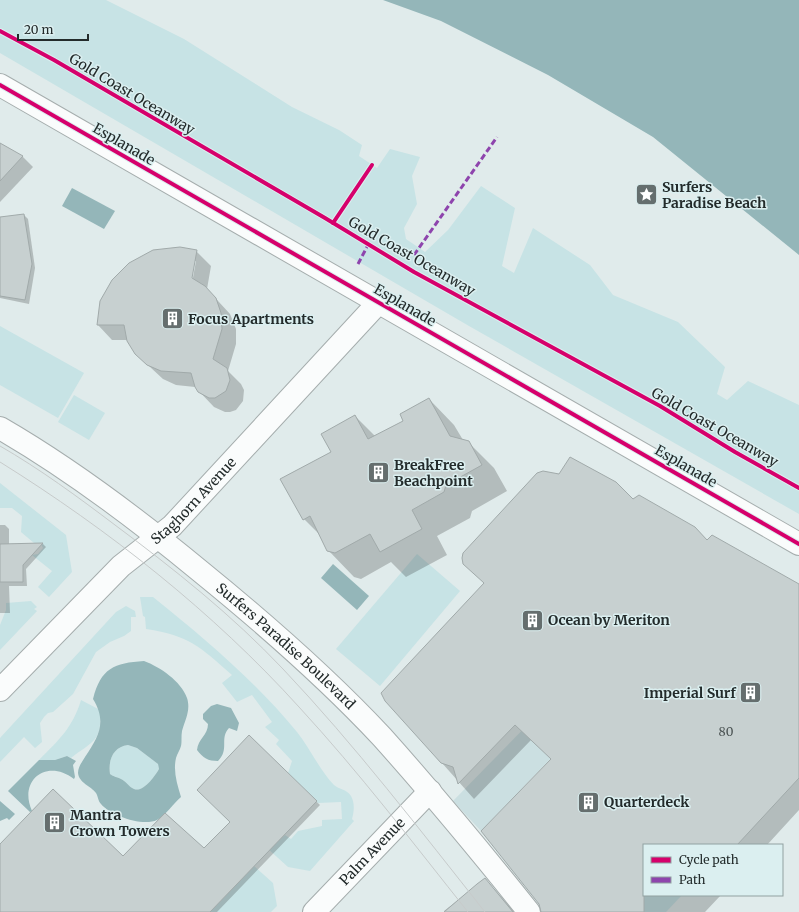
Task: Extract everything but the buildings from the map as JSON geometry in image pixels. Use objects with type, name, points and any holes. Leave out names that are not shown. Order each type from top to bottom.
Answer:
[{"type":"street","name":"Esplanade","points":[[0,85],[799,544]]},
{"type":"street","name":"Staghorn Avenue","points":[[0,690],[121,566],[160,538],[172,526],[379,302]]},
{"type":"street","name":"Surfers Paradise Boulevard","points":[[0,428],[89,486],[160,538],[234,598],[324,680],[381,736],[430,791],[470,837],[529,912]]},
{"type":"street","name":"Palm Avenue","points":[[314,912],[430,791]]},
{"type":"shaded area","points":[[0,0],[106,0],[184,39],[292,107],[339,130],[362,145],[359,156],[377,168],[390,149],[420,157],[412,176],[417,204],[404,228],[406,239],[425,252],[448,230],[481,186],[515,208],[502,266],[514,273],[533,228],[590,265],[613,295],[678,322],[725,367],[717,394],[727,400],[748,381],[799,405],[799,514],[469,326],[0,53]]},
{"type":"shaded area","points":[[383,0],[799,0],[799,255],[653,137],[548,75],[441,21]]},
{"type":"shaded area","points":[[72,188],[115,211],[104,229],[62,206]]},
{"type":"shaded area","points":[[0,326],[84,373],[58,418],[0,385]]},
{"type":"shaded area","points":[[74,395],[105,413],[89,440],[58,422]]},
{"type":"shaded area","points":[[0,483],[66,535],[72,572],[49,597],[38,587],[52,571],[32,555],[38,554],[43,548],[41,544],[34,543],[21,532],[22,516],[12,508],[0,508]]},
{"type":"shaded area","points":[[417,554],[460,591],[380,686],[336,649]]},
{"type":"shaded area","points":[[333,564],[369,596],[357,610],[321,578]]},
{"type":"shaded area","points":[[140,597],[153,597],[210,644],[247,678],[297,732],[329,780],[351,796],[354,808],[352,819],[354,821],[310,871],[288,867],[255,837],[278,841],[285,835],[291,839],[298,831],[322,826],[322,820],[342,819],[341,802],[318,803],[288,773],[292,761],[276,744],[279,740],[265,727],[272,722],[252,695],[237,702],[222,683],[232,675],[202,650],[184,639],[146,629],[145,617],[143,616]]},
{"type":"shaded area","points":[[31,601],[37,607],[34,609],[37,611],[0,650],[0,625],[6,610],[6,603]]},
{"type":"shaded area","points":[[126,606],[135,611],[136,617],[131,617],[131,631],[110,642],[96,652],[73,694],[53,712],[48,713],[40,723],[42,742],[35,748],[24,737],[0,762],[0,738],[116,612]]},
{"type":"shaded area","points":[[144,661],[169,675],[180,686],[188,702],[187,715],[182,731],[181,746],[176,756],[175,763],[176,778],[181,797],[160,818],[151,822],[127,819],[105,808],[100,803],[96,793],[83,782],[78,773],[80,765],[100,729],[100,715],[93,699],[100,680],[110,669],[124,663]],"holes":[[[128,745],[137,748],[158,764],[159,769],[155,776],[145,786],[137,790],[132,788],[123,780],[110,774],[111,759],[115,751]]]},
{"type":"shaded area","points":[[580,671],[611,696],[481,831],[453,801]]},
{"type":"shaded area","points":[[81,700],[100,710],[100,728],[98,735],[91,743],[71,758],[67,756],[55,760],[39,760],[69,726],[78,710]]},
{"type":"shaded area","points":[[217,704],[231,708],[239,723],[237,731],[229,728],[226,732],[222,757],[218,761],[206,758],[197,750],[199,743],[208,728],[208,724],[203,719],[203,714],[211,706]]},
{"type":"shaded area","points":[[128,745],[137,748],[158,764],[159,769],[145,786],[137,790],[132,788],[123,780],[110,774],[111,759],[115,751]]},
{"type":"shaded area","points":[[67,756],[76,761],[73,765],[74,779],[64,773],[54,771],[45,772],[38,776],[32,782],[29,790],[29,800],[32,811],[30,812],[8,791],[39,760],[55,760]]},
{"type":"shaded area","points":[[0,801],[15,814],[9,820],[7,818],[0,821]]},
{"type":"shaded area","points":[[254,866],[273,883],[277,906],[271,912],[210,912]]},
{"type":"shaded area","points":[[643,895],[681,896],[666,912],[587,912]]},
{"type":"tram line","points":[[0,446],[59,484],[159,558],[223,611],[264,649],[336,728],[412,819],[485,912]]},
{"type":"tram line","points":[[0,462],[41,488],[120,544],[158,574],[231,638],[299,707],[343,757],[468,912]]},
{"type":"marked path","points":[[414,255],[497,137]]},
{"type":"marked path","points":[[358,264],[368,245]]},
{"type":"cycle path","name":"Gold Coast Oceanway","points":[[0,31],[54,60],[325,218],[414,272],[660,406],[735,452],[799,488]]},
{"type":"cycle path","points":[[0,85],[799,544]]},
{"type":"cycle path","points":[[333,223],[372,165]]},
{"type":"place","name":"Surfers Paradise Beach","points":[[647,195]]},
{"type":"place","name":"Focus Apartments","points":[[173,319]]},
{"type":"place","name":"BreakFree Beachpoint","points":[[379,473]]},
{"type":"place","name":"Ocean by Meriton","points":[[532,620]]},
{"type":"place","name":"Imperial Surf","points":[[751,693]]},
{"type":"place","name":"Quarterdeck","points":[[588,802]]},
{"type":"place","name":"Mantra Crown Towers","points":[[54,823]]}]
